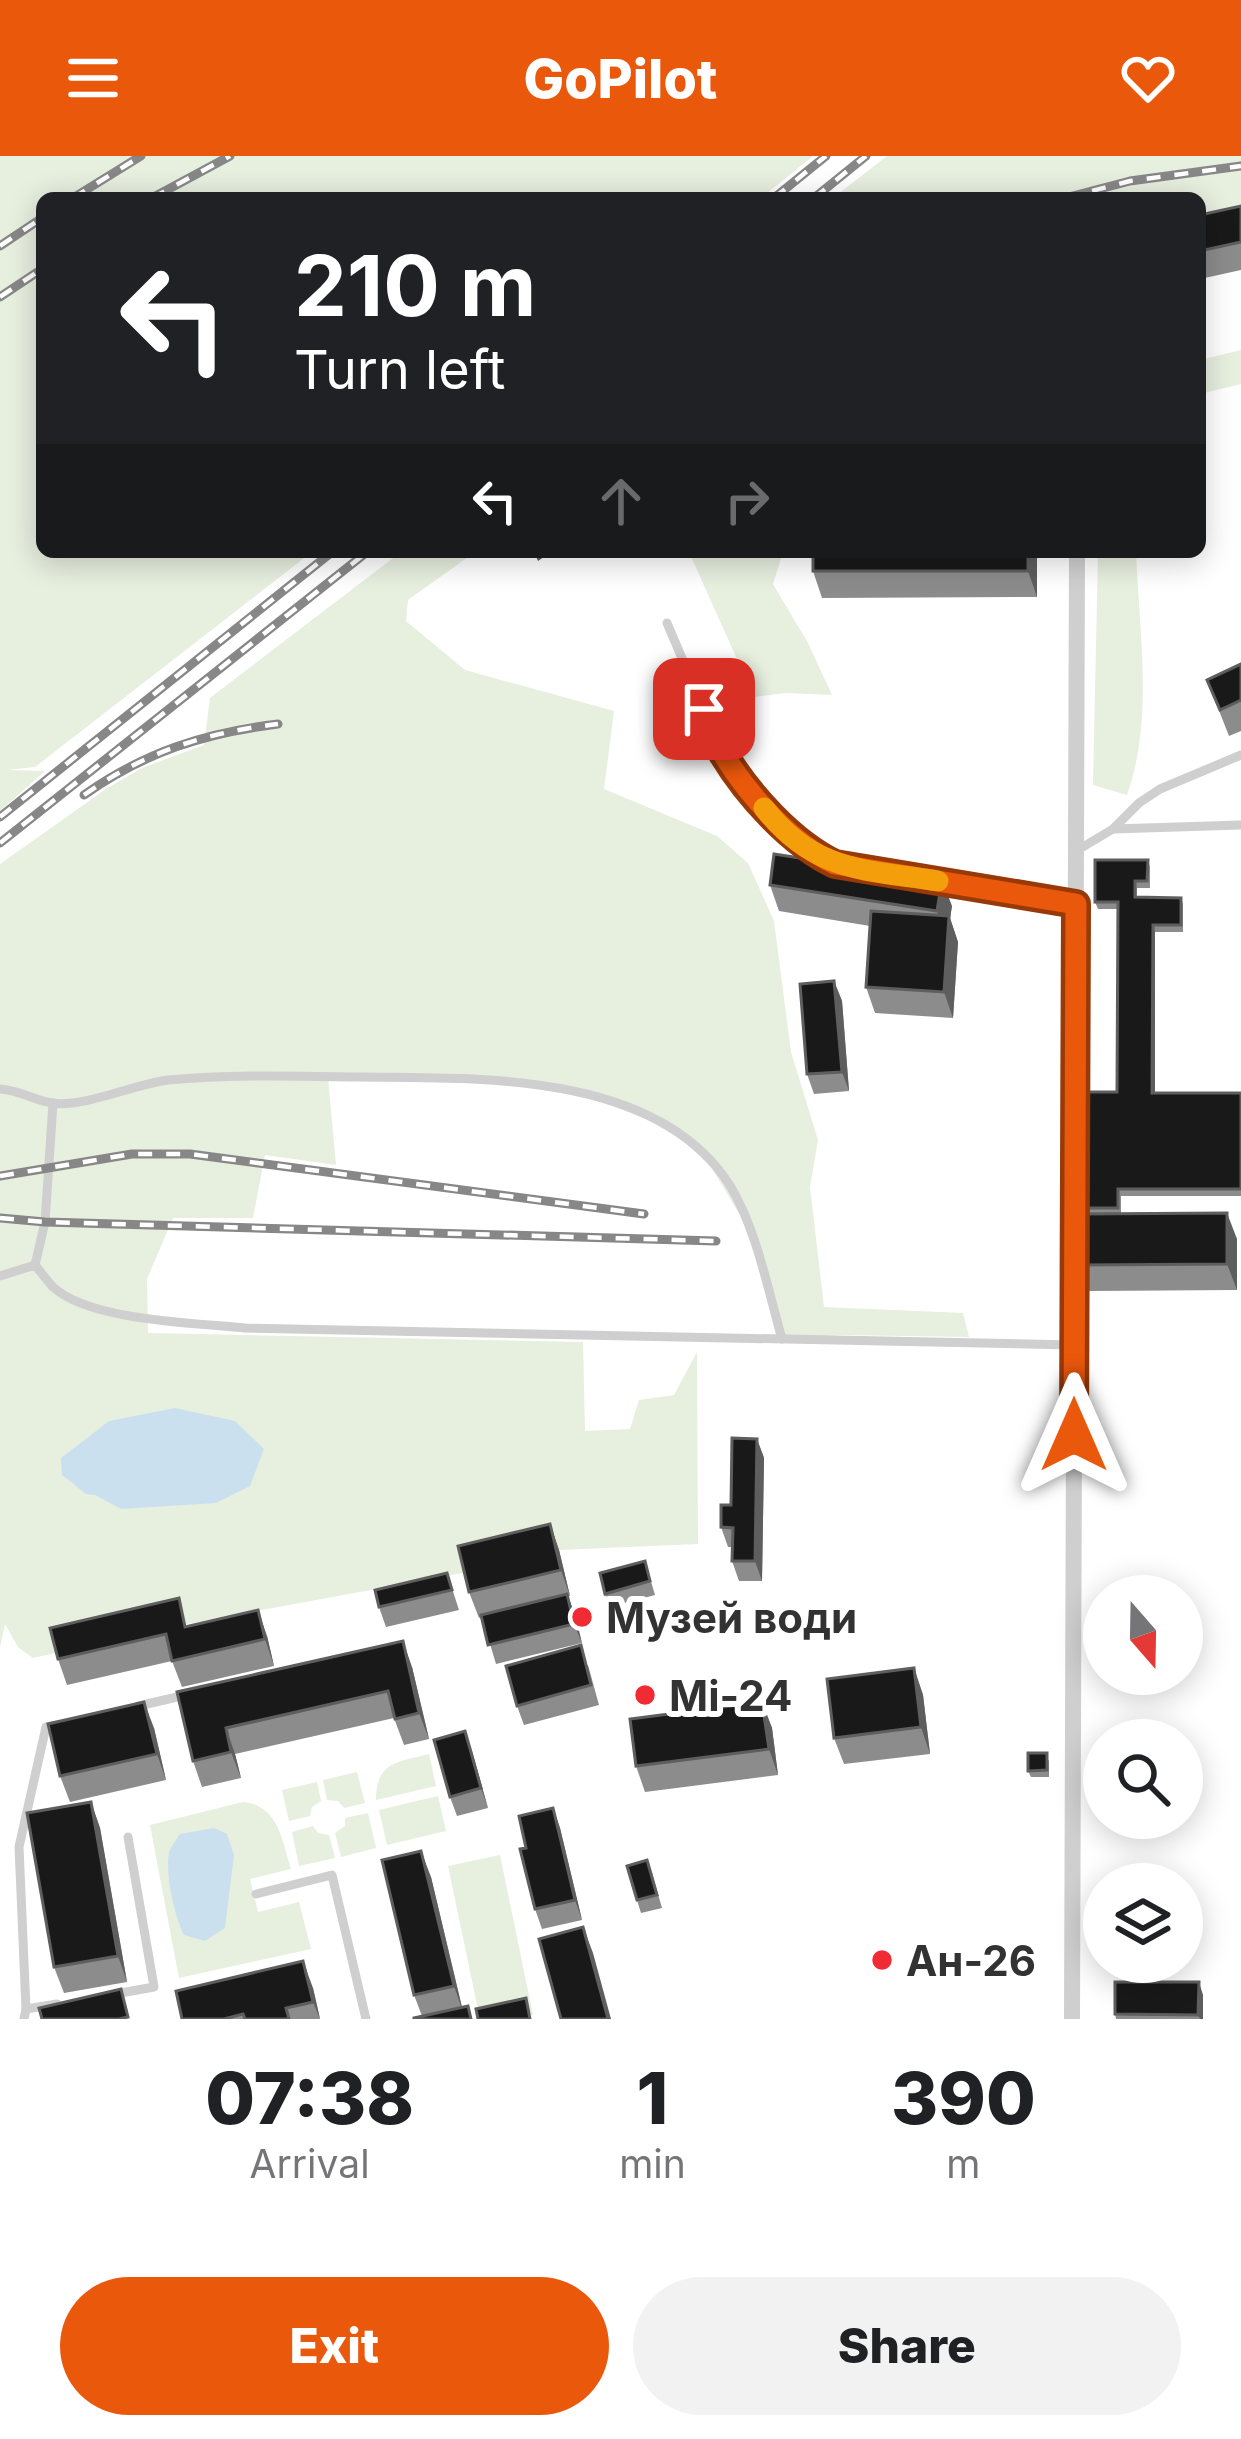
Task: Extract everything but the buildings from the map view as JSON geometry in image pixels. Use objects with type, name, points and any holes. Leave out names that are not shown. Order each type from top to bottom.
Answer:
[{"type":"street","points":[[1072,2019],[1077,558]]},
{"type":"lane","points":[[668,623],[722,752],[773,819],[812,854],[856,868]]},
{"type":"lane","points":[[1076,850],[1113,830],[1138,803],[1160,789],[1241,755]]},
{"type":"lane","points":[[1113,830],[1241,825]]},
{"type":"lane","points":[[922,879],[1076,904]]},
{"type":"lane","points":[[0,1089],[53,1103],[160,1081],[220,1076],[478,1078],[549,1086],[619,1104],[694,1144],[729,1184],[752,1235],[782,1339]]},
{"type":"lane","points":[[35,1265],[45,1222],[53,1103]]},
{"type":"lane","points":[[35,1265],[55,1289],[119,1315],[245,1328],[1074,1345]]},
{"type":"lane","points":[[0,1276],[35,1265]]},
{"type":"lane","points":[[136,1706],[205,1690]]},
{"type":"lane","points":[[68,1722],[46,1727],[19,1847],[25,2014],[69,2002]]},
{"type":"lane","points":[[112,1995],[154,1987],[128,1837]]},
{"type":"lane","points":[[256,1894],[332,1875],[366,2019]]},
{"type":"green space","points":[[0,156],[813,156],[768,192],[36,192],[36,558],[304,558],[35,767],[7,770],[45,771],[0,811]]},
{"type":"green space","points":[[887,156],[1241,156],[1241,234],[1206,242],[1206,192],[841,192]]},
{"type":"green space","points":[[1241,350],[1241,384],[1206,393],[1206,359]]},
{"type":"green space","points":[[393,558],[467,558],[408,600],[406,621],[465,670],[614,711],[604,789],[717,836],[748,863],[774,921],[791,1052],[818,1140],[810,1187],[824,1307],[963,1313],[969,1337],[782,1339],[752,1235],[705,1157],[663,1125],[583,1095],[500,1080],[328,1077],[336,1165],[265,1155],[253,1218],[173,1218],[147,1279],[148,1333],[583,1342],[585,1431],[630,1429],[639,1400],[674,1395],[697,1352],[698,1544],[559,1550],[33,1658],[18,1647],[5,1624],[0,1647],[0,864],[142,768],[204,745],[210,698]]},
{"type":"green space","points":[[692,558],[781,558],[773,584],[832,695],[754,697]]},
{"type":"green space","points":[[1098,558],[1136,558],[1143,706],[1135,766],[1127,795],[1093,785]]},
{"type":"green space","points":[[429,1754],[436,1786],[376,1800],[385,1771]]},
{"type":"green space","points":[[357,1772],[365,1803],[344,1808],[338,1801],[327,1800],[323,1780]]},
{"type":"green space","points":[[317,1782],[321,1801],[312,1807],[310,1816],[289,1821],[282,1790]]},
{"type":"green space","points":[[438,1796],[446,1831],[387,1845],[379,1810]]},
{"type":"green space","points":[[243,1802],[271,1817],[291,1869],[250,1879],[258,1912],[299,1902],[311,1949],[179,1978],[150,1825]]},
{"type":"green space","points":[[368,1813],[376,1848],[341,1857],[335,1833],[345,1826],[345,1818]]},
{"type":"green space","points":[[313,1826],[318,1833],[329,1835],[335,1858],[299,1866],[292,1832]]},
{"type":"green space","points":[[500,1855],[533,2015],[480,2019],[448,1866]]},
{"type":"water","points":[[175,1408],[235,1421],[264,1449],[250,1486],[216,1503],[121,1509],[86,1494],[62,1475],[61,1458],[109,1421]]},
{"type":"water","points":[[214,1828],[227,1834],[234,1855],[225,1928],[205,1941],[184,1935],[171,1894],[168,1861],[180,1834]]},
{"type":"railway","points":[[83,192],[141,156]]},
{"type":"railway","points":[[163,192],[230,156]]},
{"type":"railway","points":[[781,192],[826,156]]},
{"type":"railway","points":[[821,192],[866,156]]},
{"type":"railway","points":[[1088,192],[1130,181],[1241,166]]},
{"type":"railway","points":[[0,246],[36,222]]},
{"type":"railway","points":[[0,297],[36,273]]},
{"type":"railway","points":[[0,817],[324,558]]},
{"type":"railway","points":[[0,843],[359,558]]},
{"type":"railway","points":[[84,795],[176,747],[278,724]]},
{"type":"railway","points":[[0,1176],[132,1154],[190,1154],[644,1214]]},
{"type":"railway","points":[[0,1218],[716,1241]]},
{"type":"slow traffic","points":[[764,808],[812,854],[835,864],[938,881]]},
{"type":"place","name":"Музей води","points":[[582,1617]]},
{"type":"place","name":"Мі-24","points":[[645,1695]]},
{"type":"place","name":"Ан-26","points":[[882,1960]]},
{"type":"route","points":[[704,709],[722,752],[773,819],[812,854],[835,864],[1076,904],[1074,1435]]}]
